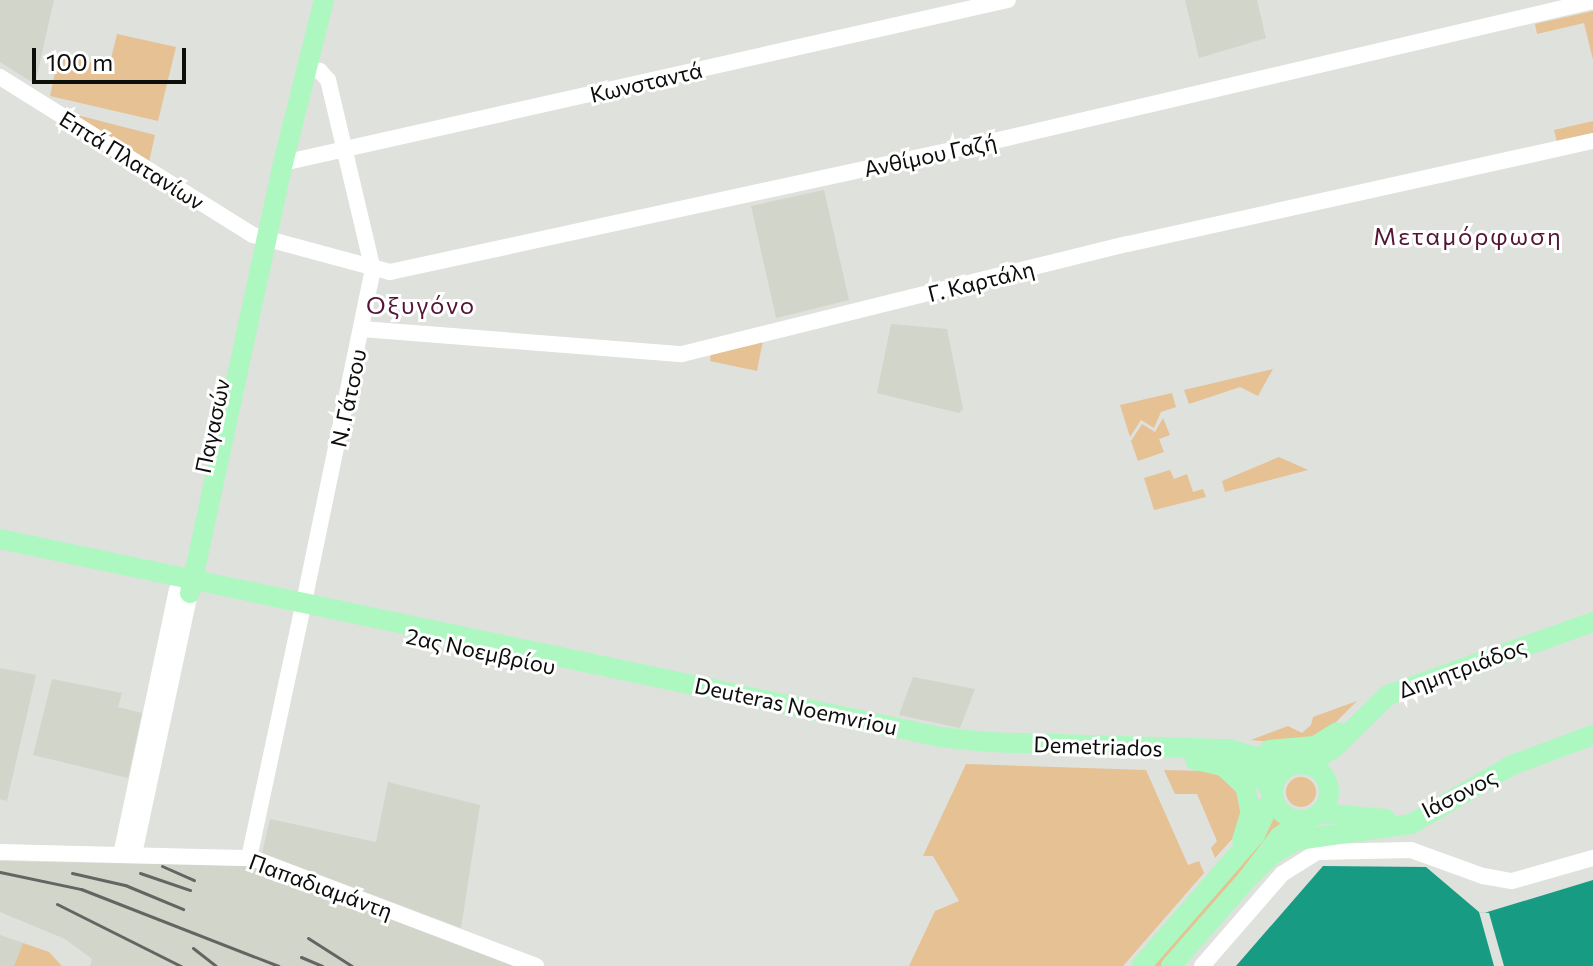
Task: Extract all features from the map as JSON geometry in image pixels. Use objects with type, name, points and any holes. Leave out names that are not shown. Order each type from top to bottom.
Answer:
[{"type":"main road","name":"Παγασών","points":[[185,585],[313,0]]},
{"type":"main road","name":"Παγασών","points":[[259,237],[283,163],[324,0]]},
{"type":"main road","points":[[0,539],[185,585]]},
{"type":"main road","name":"2ας Νοεμβρίου","points":[[0,551],[185,585],[965,747]]},
{"type":"main road","name":"Δημητριάδος","points":[[1302,764],[1333,749],[1388,695],[1593,622]]},
{"type":"main road","points":[[1229,749],[1239,746],[1289,750],[1315,746],[1332,736],[1364,708],[1388,695]]},
{"type":"main road","name":"Ιάσονος","points":[[1311,817],[1379,819],[1425,815],[1512,765],[1593,735]]},
{"type":"main road","points":[[965,747],[1216,763],[1232,772],[1243,784],[1250,801],[1249,826],[1222,872]]},
{"type":"main road","name":"Demetriados","points":[[965,747],[1229,749]]},
{"type":"main road","points":[[1171,966],[1248,878],[1279,837],[1311,817],[1327,802],[1328,785],[1321,772],[1302,764],[1265,760],[1229,749]]},
{"type":"main road","points":[[1195,760],[1215,758],[1239,761],[1258,773],[1282,813],[1311,817]]},
{"type":"main road","points":[[1141,966],[1258,831],[1280,773],[1302,764]]},
{"type":"main road","points":[[1248,878],[1273,854],[1302,838],[1399,827],[1425,815]]},
{"type":"street","name":"Κωνσταντά","points":[[283,163],[1008,0]]},
{"type":"street","name":"Ανθίμου Γαζή","points":[[259,237],[373,270],[394,271],[1007,138],[1593,1]]},
{"type":"street","name":"Ν. Γάτσου","points":[[249,858],[373,270],[328,78],[320,71],[306,69]]},
{"type":"street","name":"Επτά Πλατανίων","points":[[0,77],[259,237]]},
{"type":"street","name":"Γ. Καρτάλη","points":[[362,329],[682,354],[1128,244],[1593,141]]},
{"type":"street","name":"Παγασών","points":[[128,854],[185,585]]},
{"type":"street","points":[[1202,966],[1282,874],[1317,852],[1411,850],[1486,877],[1512,881],[1593,858]]},
{"type":"street","name":"Παπαδιαμάντη","points":[[0,852],[249,858],[536,966]]},
{"type":"shaded area","points":[[0,0],[54,0],[35,84],[0,62]]},
{"type":"shaded area","points":[[1185,0],[1257,0],[1266,38],[1199,58]]},
{"type":"shaded area","points":[[1593,11],[1593,60],[1584,23],[1537,34],[1535,24]]},
{"type":"shaded area","points":[[117,34],[176,47],[158,121],[50,96],[59,54],[109,67]]},
{"type":"shaded area","points":[[77,115],[155,135],[149,162],[76,118]]},
{"type":"shaded area","points":[[1593,121],[1593,133],[1557,142],[1554,130]]},
{"type":"shaded area","points":[[824,190],[849,300],[776,318],[751,206]]},
{"type":"shaded area","points":[[891,324],[947,329],[963,409],[959,413],[877,393]]},
{"type":"shaded area","points":[[763,340],[757,371],[710,361],[711,352]]},
{"type":"shaded area","points":[[1273,369],[1258,396],[1240,387],[1189,404],[1184,390]]},
{"type":"shaded area","points":[[1172,393],[1176,407],[1161,412],[1154,428],[1141,420],[1130,437],[1120,405]]},
{"type":"shaded area","points":[[1163,418],[1170,435],[1159,439],[1164,452],[1138,461],[1131,441],[1142,424],[1155,432]]},
{"type":"shaded area","points":[[1279,457],[1308,470],[1225,492],[1222,481]]},
{"type":"shaded area","points":[[1170,470],[1174,479],[1187,474],[1193,492],[1203,489],[1206,497],[1154,510],[1144,478]]},
{"type":"shaded area","points":[[0,668],[36,675],[7,801],[0,799]]},
{"type":"shaded area","points":[[913,677],[975,689],[960,728],[899,715]]},
{"type":"shaded area","points":[[52,679],[122,693],[118,707],[142,713],[128,778],[33,755]]},
{"type":"shaded area","points":[[1357,701],[1321,737],[1273,742],[1251,740],[1288,726],[1302,733],[1311,725],[1313,717]]},
{"type":"shaded area","points":[[966,764],[1146,770],[1188,865],[1199,861],[1204,873],[1123,966],[909,966],[935,911],[959,901],[933,856],[923,856]]},
{"type":"shaded area","points":[[1164,770],[1204,771],[1220,776],[1237,793],[1241,817],[1233,838],[1215,858],[1211,848],[1217,841],[1197,794],[1175,794]]},
{"type":"shaded area","points":[[1301,777],[1307,778],[1315,786],[1315,798],[1307,806],[1301,807],[1295,806],[1287,798],[1286,792],[1287,786],[1295,778]]},
{"type":"shaded area","points":[[388,782],[480,805],[461,928],[262,853],[270,819],[376,842]]},
{"type":"shaded area","points":[[1273,815],[1285,825],[1162,966],[1152,966]]},
{"type":"shaded area","points":[[0,861],[251,866],[513,966],[90,966],[92,959],[65,939],[0,912]]},
{"type":"shaded area","points":[[1323,866],[1426,867],[1484,913],[1593,880],[1593,966],[1236,966]]},
{"type":"shaded area","points":[[0,935],[23,943],[14,966],[0,966]]},
{"type":"shaded area","points":[[23,943],[49,952],[62,966],[14,966]]},
{"type":"pier","points":[[1479,912],[1489,913],[1504,966],[1494,966]]},
{"type":"railway","points":[[162,866],[194,880]]},
{"type":"railway","points":[[0,872],[81,889],[278,966]]},
{"type":"railway","points":[[72,873],[125,885],[183,909]]},
{"type":"railway","points":[[140,873],[190,890]]},
{"type":"railway","points":[[57,904],[181,966]]},
{"type":"railway","points":[[308,938],[352,966]]},
{"type":"railway","points":[[193,948],[216,966]]},
{"type":"railway","points":[[301,957],[322,966]]},
{"type":"district","name":"Μεταμόρφωση","points":[[1468,236]]},
{"type":"district","name":"Οξυγόνο","points":[[421,305]]}]
